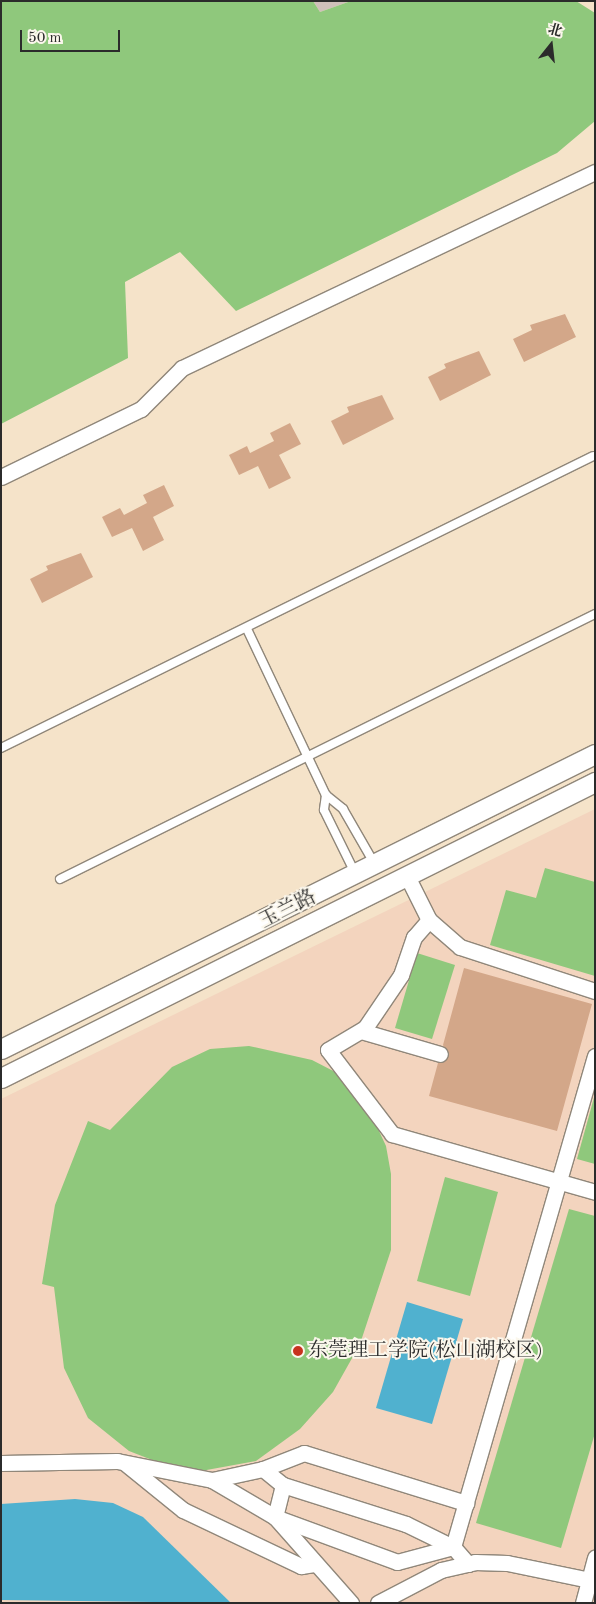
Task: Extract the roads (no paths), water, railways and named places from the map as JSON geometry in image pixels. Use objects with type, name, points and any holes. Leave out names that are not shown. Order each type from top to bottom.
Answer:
[{"type":"street","points":[[1,477],[141,409],[182,368],[595,172]]},
{"type":"street","name":"玉兰路","points":[[1,1049],[595,754]]},
{"type":"street","name":"玉兰路","points":[[1,1078],[595,782]]},
{"type":"street","points":[[407,876],[429,920],[460,947],[595,990]]},
{"type":"street","points":[[429,920],[414,937],[401,975],[362,1031],[328,1050],[392,1134],[595,1192]]},
{"type":"street","points":[[362,1031],[440,1054]]},
{"type":"street","points":[[453,1547],[561,1182],[595,1056]]},
{"type":"street","points":[[212,1480],[263,1469],[304,1453],[466,1503]]},
{"type":"street","points":[[1,1463],[123,1462],[212,1480],[275,1517],[397,1562],[453,1547]]},
{"type":"street","points":[[123,1462],[183,1510],[301,1566],[316,1564]]},
{"type":"street","points":[[263,1469],[283,1485],[406,1524],[453,1547],[468,1564]]},
{"type":"street","points":[[275,1517],[283,1485]]},
{"type":"street","points":[[275,1517],[350,1603]]},
{"type":"street","points":[[583,1603],[592,1580],[595,1558]]},
{"type":"street","points":[[378,1603],[441,1570],[468,1564],[507,1563],[592,1580]]},
{"type":"lane","points":[[1,748],[247,629],[593,456]]},
{"type":"lane","points":[[60,879],[595,614]]},
{"type":"lane","points":[[247,629],[326,795],[343,809],[374,863]]},
{"type":"lane","points":[[326,795],[324,810],[356,873]]},
{"type":"water","points":[[407,1302],[463,1319],[432,1424],[376,1408]]},
{"type":"water","points":[[75,1499],[113,1503],[143,1517],[231,1603],[1,1600],[1,1504]]},
{"type":"place","name":"东莞理工学院(松山湖校区)","points":[[298,1351]]}]
